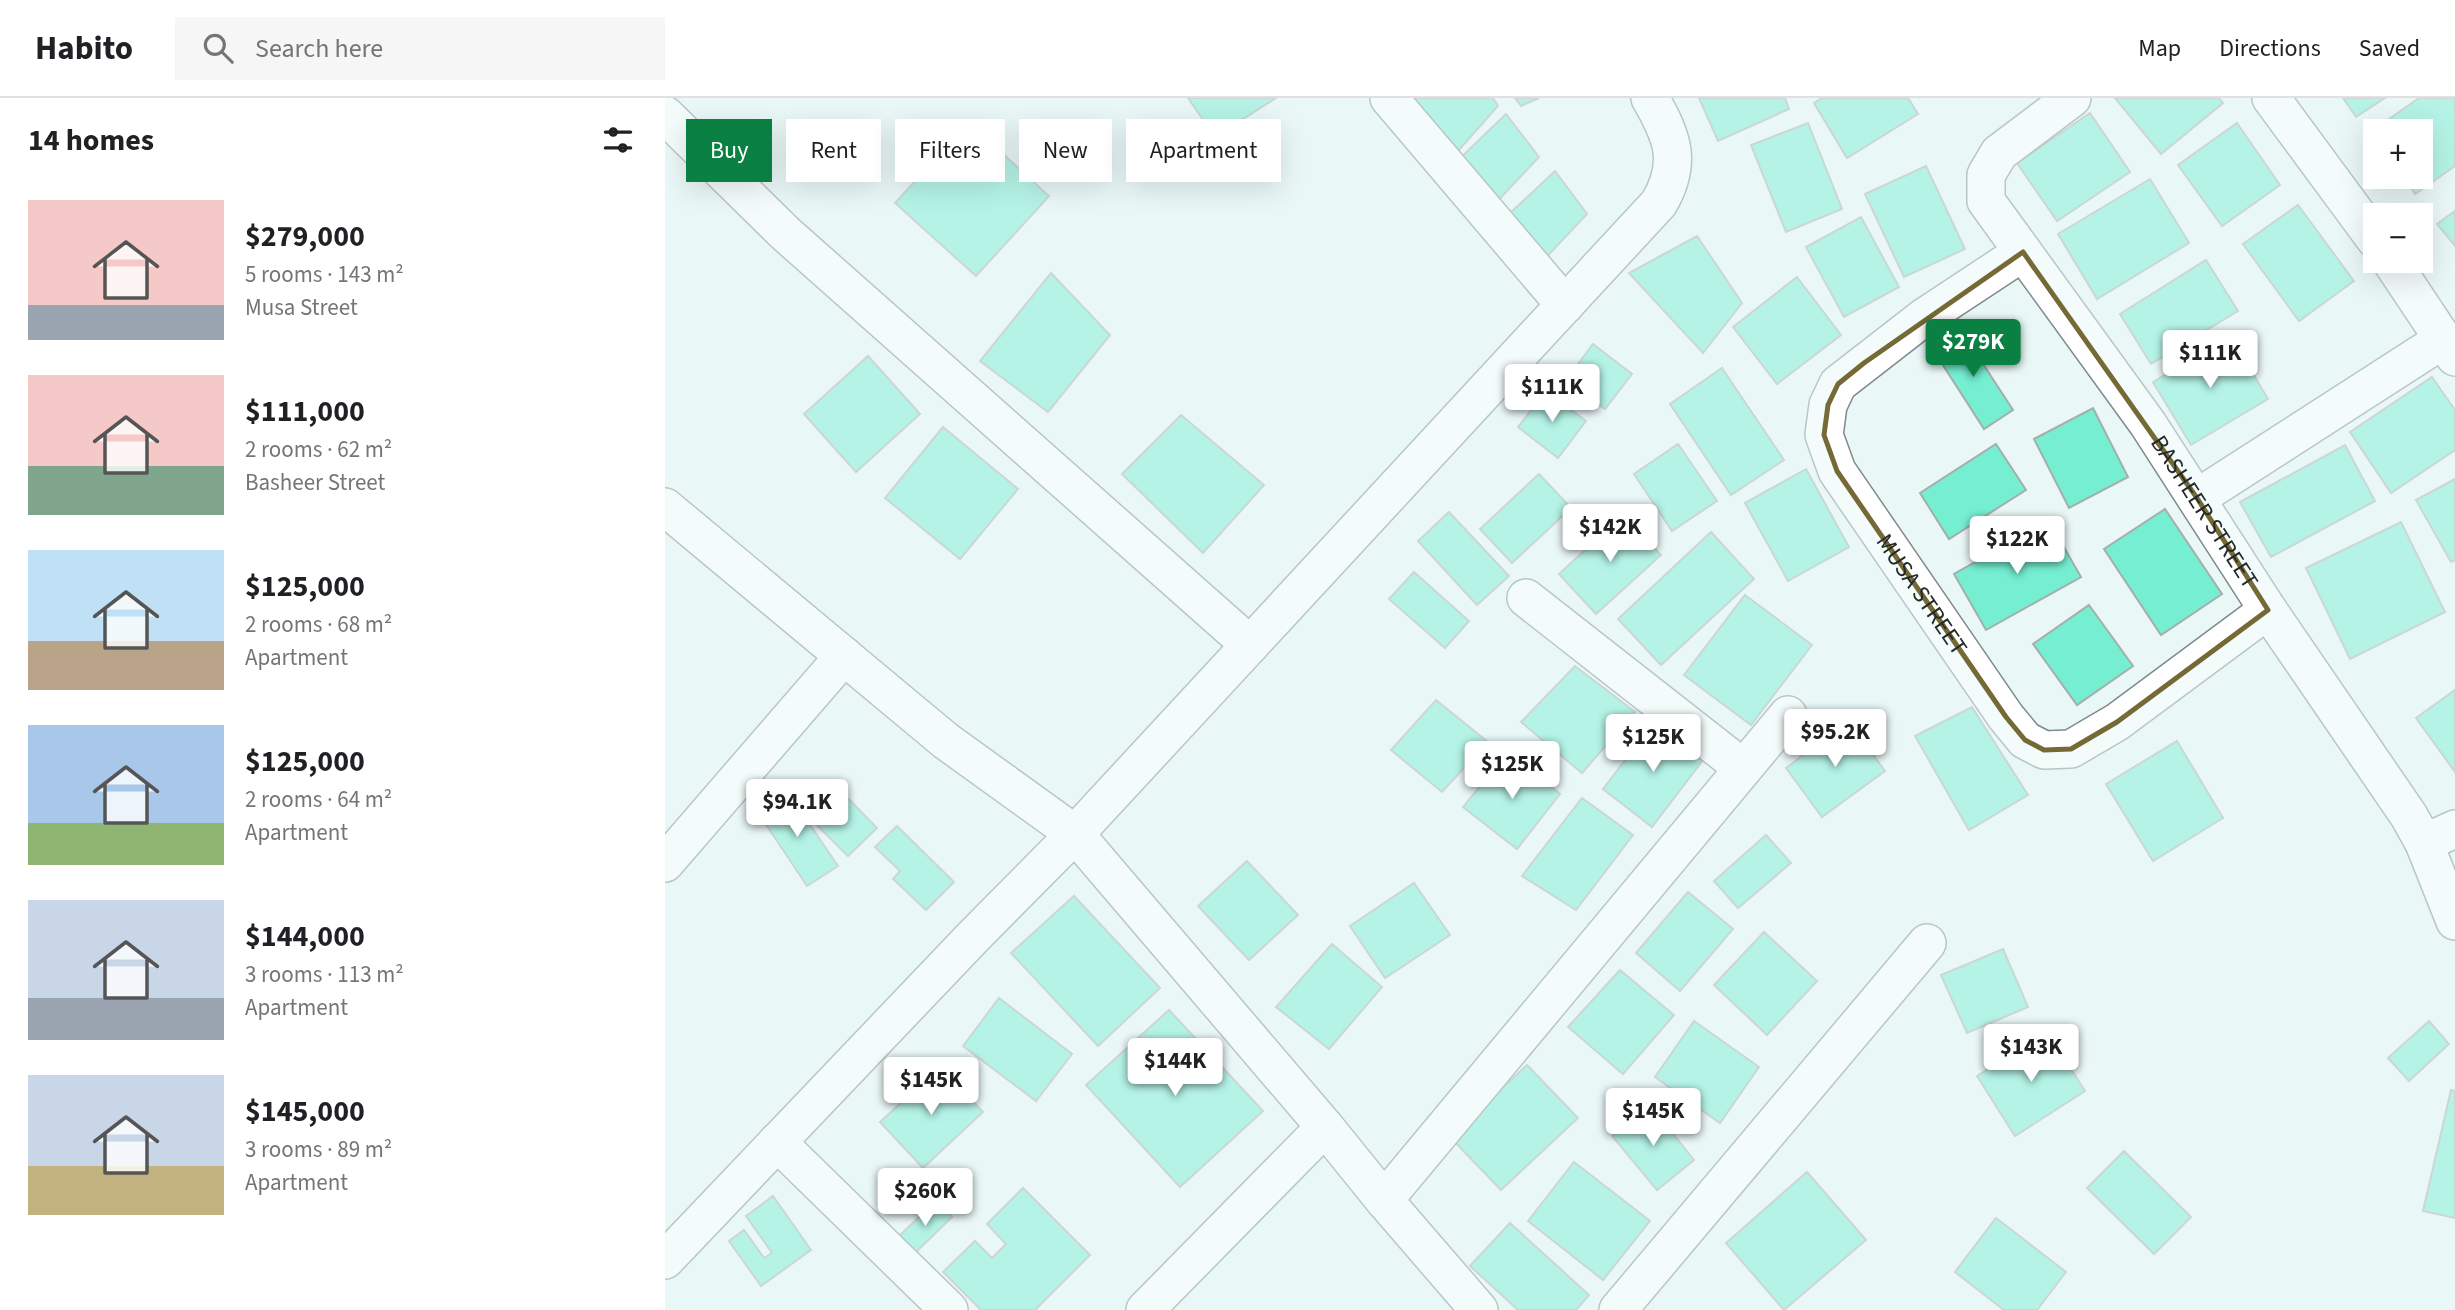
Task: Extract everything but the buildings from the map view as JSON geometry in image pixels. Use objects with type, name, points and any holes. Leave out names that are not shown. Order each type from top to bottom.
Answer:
[{"type":"street","points":[[1389,98],[1565,305]]},
{"type":"street","points":[[665,1260],[1075,834],[1659,203],[1666,192],[1671,166],[1671,140],[1667,126],[1650,98]]},
{"type":"street","name":"BASHEER STREET","points":[[2072,98],[1999,153],[1986,175],[1986,201],[2148,424],[2268,610],[2409,816],[2439,836],[2455,921]]},
{"type":"street","points":[[2271,98],[2363,223]]},
{"type":"street","points":[[665,115],[785,233],[1250,645]]},
{"type":"street","name":"MUSA STREET","points":[[2022,252],[1923,318],[1839,384],[1828,405],[1824,435],[1837,471],[2007,717],[2025,740],[2044,750],[2071,749],[2117,722],[2268,610]]},
{"type":"street","points":[[2197,498],[2449,348],[2399,273]]},
{"type":"street","points":[[665,507],[946,741],[1075,834],[1479,1310]]},
{"type":"street","points":[[1526,598],[1743,768]]},
{"type":"street","points":[[665,863],[844,656]]},
{"type":"street","points":[[1384,1200],[1788,715]]},
{"type":"street","points":[[1618,1310],[1927,943]]},
{"type":"street","points":[[1145,1310],[1325,1127]]},
{"type":"street","points":[[777,1142],[949,1310]]},
{"type":"highlighted area","points":[[2023,252],[2197,498],[2268,610],[2117,722],[2071,749],[2044,750],[2025,740],[2006,717],[1837,471],[1824,435],[1828,405],[1838,384],[1864,363]]}]
